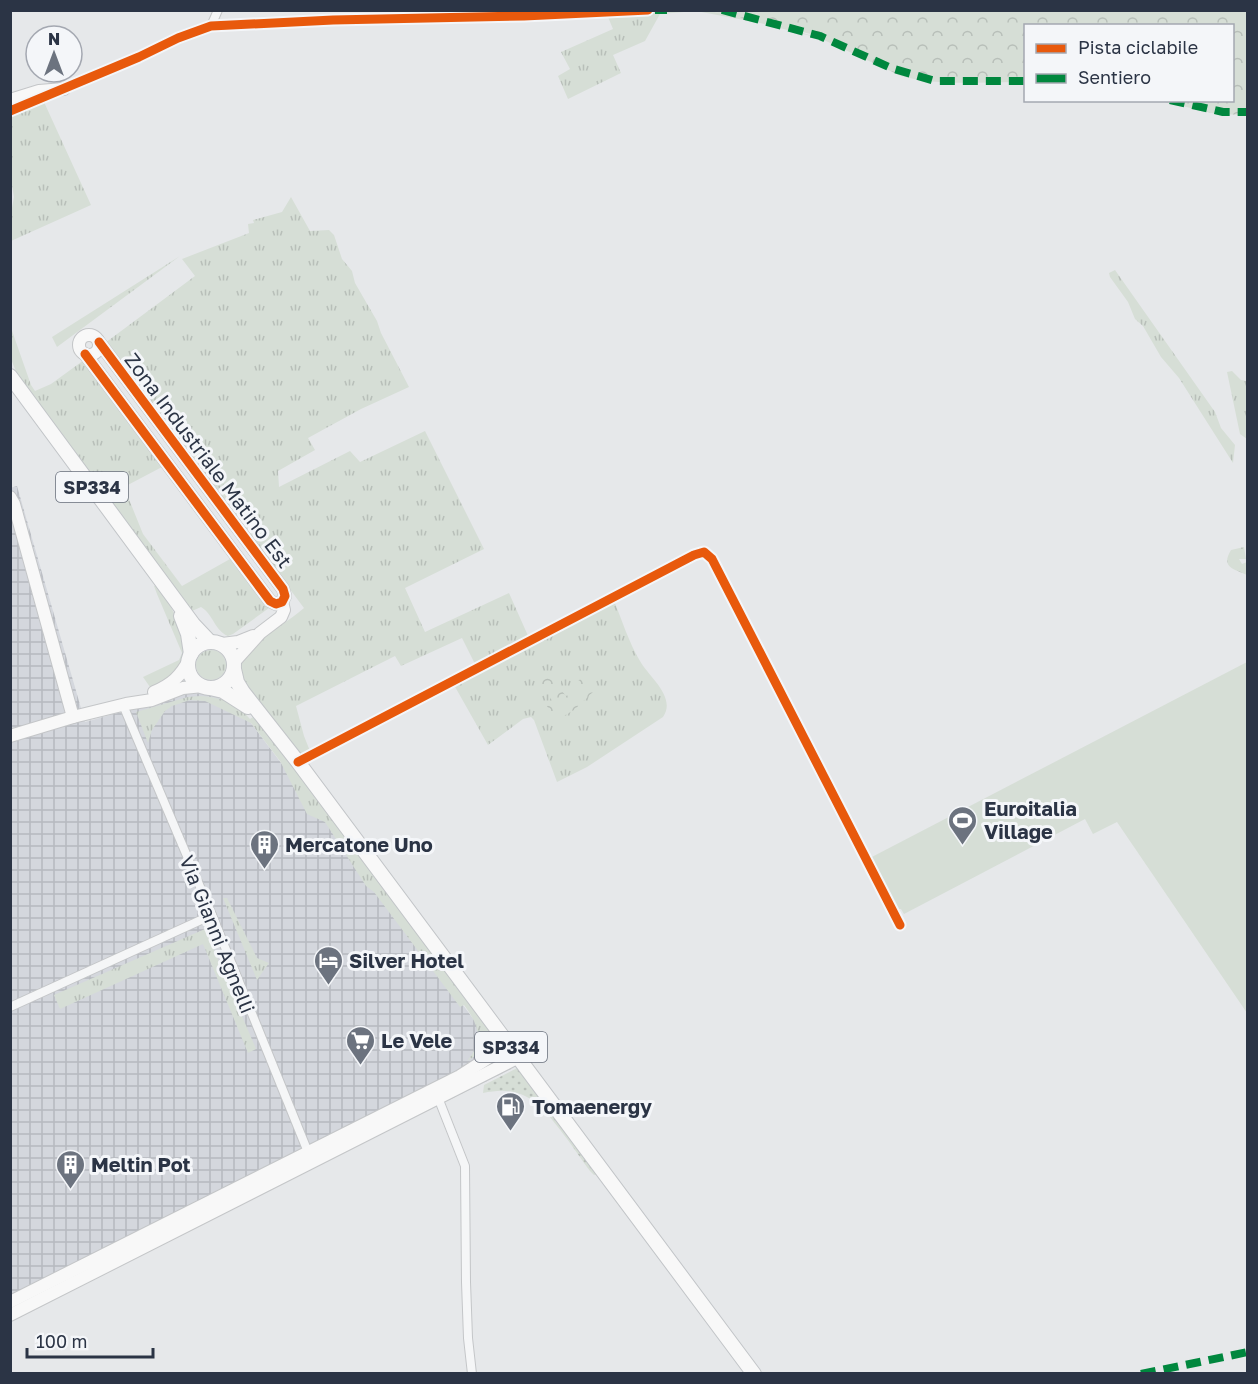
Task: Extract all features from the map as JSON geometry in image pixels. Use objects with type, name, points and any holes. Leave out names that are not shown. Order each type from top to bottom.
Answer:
[{"type":"main road","name":"SP334","points":[[10,376],[199,631],[231,652],[237,682],[510,1044],[754,1374]]},
{"type":"main road","name":"SP334","points":[[174,597],[188,634],[189,671],[192,677],[206,687],[232,695],[266,722]]},
{"type":"main road","points":[[190,657],[199,645],[216,643]]},
{"type":"main road","points":[[206,687],[223,684],[231,676],[234,665]]},
{"type":"street","points":[[211,26],[218,10]]},
{"type":"street","points":[[10,111],[139,57],[191,32],[211,26],[333,20],[536,16],[648,10]]},
{"type":"street","points":[[10,100],[51,88],[64,88]]},
{"type":"street","name":"Zona Industriale Matino Est","points":[[92,335],[97,338],[153,416],[285,592],[282,602],[276,604],[270,601],[219,534],[85,354],[79,345],[83,337],[92,335]]},
{"type":"street","points":[[139,426],[153,416]]},
{"type":"street","points":[[10,497],[74,717]]},
{"type":"street","points":[[219,534],[234,523]]},
{"type":"street","points":[[298,762],[693,555],[704,552],[712,560],[900,925]]},
{"type":"street","points":[[234,665],[260,633],[283,615],[282,602]]},
{"type":"street","points":[[216,643],[237,642],[260,633]]},
{"type":"street","points":[[10,736],[124,704],[170,684],[183,671],[190,657]]},
{"type":"street","points":[[124,704],[146,702],[183,688],[206,687]]},
{"type":"street","name":"Via Gianni Agnelli","points":[[124,704],[310,1157]]},
{"type":"street","points":[[10,1007],[212,915]]},
{"type":"street","points":[[437,1094],[460,1076],[510,1044]]},
{"type":"street","points":[[10,1302],[437,1094],[519,1057]]},
{"type":"street","points":[[437,1094],[465,1166],[466,1282],[472,1374]]},
{"type":"street","points":[[10,1315],[310,1157]]},
{"type":"shaded area","points":[[17,486],[85,722],[190,693],[212,694],[242,711],[511,1069],[11,1319],[10,488]]},
{"type":"green space","points":[[678,10],[710,11],[780,26],[819,38],[760,23],[696,11],[660,14],[645,41],[613,55],[621,73],[568,99],[558,76],[570,69],[561,52],[613,29],[608,17]]},
{"type":"green space","points":[[710,11],[1247,11],[1247,115],[1216,114],[1165,102],[1234,102],[1234,24],[1024,24],[1024,82],[947,82],[901,76],[811,34]]},
{"type":"green space","points":[[44,102],[91,205],[11,241],[11,213],[14,197],[10,173],[11,116]]},
{"type":"green space","points":[[291,197],[310,231],[329,230],[334,235],[342,259],[352,271],[355,283],[377,321],[409,387],[361,409],[308,438],[315,450],[278,471],[279,487],[350,451],[360,462],[425,431],[484,549],[405,588],[425,632],[509,593],[529,638],[464,672],[475,664],[462,638],[401,666],[395,656],[296,706],[304,736],[310,751],[313,751],[301,756],[237,674],[246,654],[255,645],[304,608],[105,343],[195,276],[182,259],[249,233],[248,224],[254,223],[253,220],[282,212]]},
{"type":"green space","points":[[180,256],[57,347],[52,337]]},
{"type":"green space","points":[[1115,270],[1215,412],[1221,428],[1235,445],[1233,463],[1179,378],[1161,357],[1143,326],[1135,319],[1128,302],[1110,277],[1109,273]]},
{"type":"green space","points":[[10,325],[35,391],[51,384],[84,360],[162,467],[124,487],[143,534],[182,586],[230,559],[269,608],[228,636],[201,607],[192,611],[17,374],[11,359]]},
{"type":"green space","points":[[1232,371],[1241,380],[1247,381],[1247,439],[1240,434],[1227,372]]},
{"type":"green space","points":[[1244,547],[1246,559],[1239,559],[1242,564],[1247,562],[1247,575],[1230,567],[1227,561],[1231,550]]},
{"type":"green space","points":[[157,585],[174,613],[185,642],[184,656],[179,668],[168,679],[150,687],[143,677],[179,660],[182,653],[154,586]]},
{"type":"green space","points":[[614,601],[636,654],[664,694],[666,709],[663,717],[587,767],[557,782],[531,717],[523,719],[488,745],[454,685]]},
{"type":"green space","points":[[211,650],[222,654],[226,665],[222,676],[211,680],[200,676],[196,665],[200,654]]},
{"type":"green space","name":"Euroitalia Village","points":[[1247,662],[1247,1013],[1117,822],[1093,834],[1085,819],[904,914],[901,909],[896,909],[868,859]]},
{"type":"green space","points":[[553,673],[561,679],[561,690],[566,696],[572,693],[578,681],[588,673],[595,690],[574,710],[555,721],[547,706],[553,702],[549,696],[559,689],[556,685],[546,691],[537,674]]},
{"type":"green space","points":[[188,697],[221,699],[234,705],[250,719],[253,717],[265,730],[373,871],[496,1038],[491,1046],[467,1061],[478,1039],[476,1026],[469,1012],[464,1005],[460,1007],[374,892],[366,886],[325,822],[307,814],[280,761],[251,723],[205,701],[190,700],[165,711],[152,730],[148,743],[136,712]]},
{"type":"green space","points":[[223,898],[227,898],[257,958],[269,963],[257,980]]},
{"type":"green space","points":[[205,929],[256,1049],[248,1053],[203,944],[60,1009],[54,995]]},
{"type":"green space","points":[[519,1067],[598,1174],[594,1175],[590,1171],[560,1130],[533,1101],[509,1091],[483,1093],[484,1085]]},
{"type":"marked path","points":[[655,10],[667,10]]},
{"type":"marked path","points":[[722,10],[820,36],[891,68],[935,81],[1024,81]]},
{"type":"marked path","points":[[1179,102],[1223,112],[1248,112]]},
{"type":"marked path","points":[[1141,1374],[1248,1352]]},
{"type":"cycle path","points":[[10,111],[139,57],[178,38],[211,26],[648,10]]},
{"type":"cycle path","points":[[85,354],[270,601],[276,604],[282,602],[285,596],[283,589],[99,342]]},
{"type":"cycle path","points":[[298,762],[694,555],[704,552],[712,559],[900,925]]},
{"type":"place","name":"Euroitalia Village","points":[[963,846]]},
{"type":"place","name":"Mercatone Uno","points":[[264,870]]},
{"type":"place","name":"Silver Hotel","points":[[328,986]]},
{"type":"place","name":"Le Vele","points":[[360,1066]]},
{"type":"place","name":"Tomaenergy","points":[[511,1132]]},
{"type":"place","name":"Meltin Pot","points":[[70,1190]]}]
